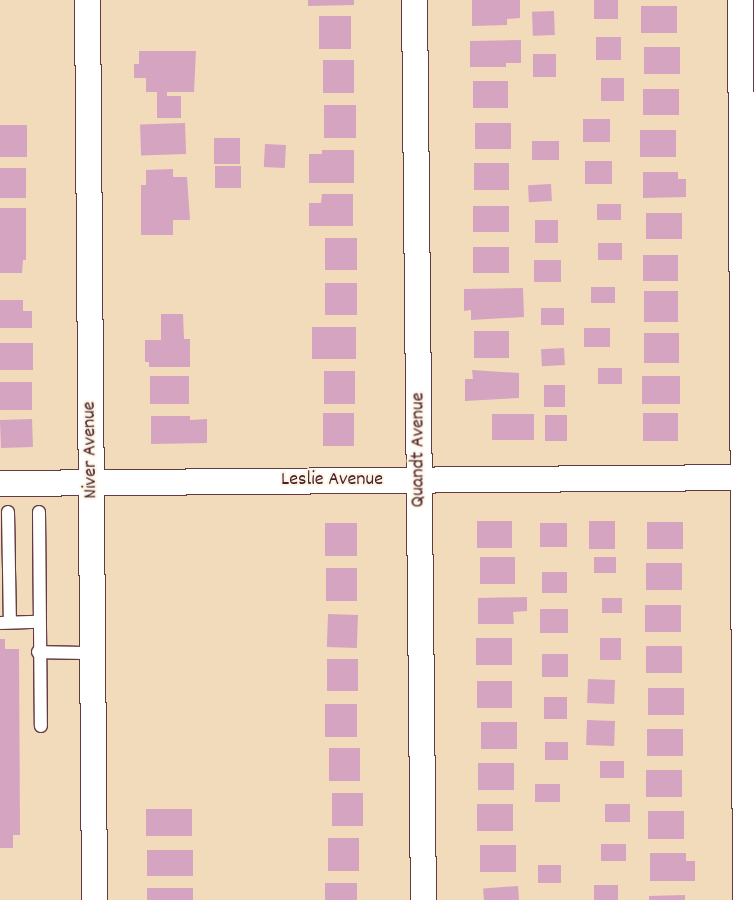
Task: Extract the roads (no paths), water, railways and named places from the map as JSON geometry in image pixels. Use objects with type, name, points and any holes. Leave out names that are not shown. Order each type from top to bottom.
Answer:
[{"type":"street","name":"Niver Avenue","points":[[86,0],[94,900]]},
{"type":"street","name":"Quandt Avenue","points":[[414,0],[423,900]]},
{"type":"street","points":[[740,0],[749,477],[745,900]]},
{"type":"street","name":"Leslie Avenue","points":[[0,483],[749,477]]},
{"type":"lane","points":[[8,512],[5,622],[38,622]]},
{"type":"lane","points":[[39,512],[38,652],[41,726]]},
{"type":"lane","points":[[38,652],[92,653]]}]
